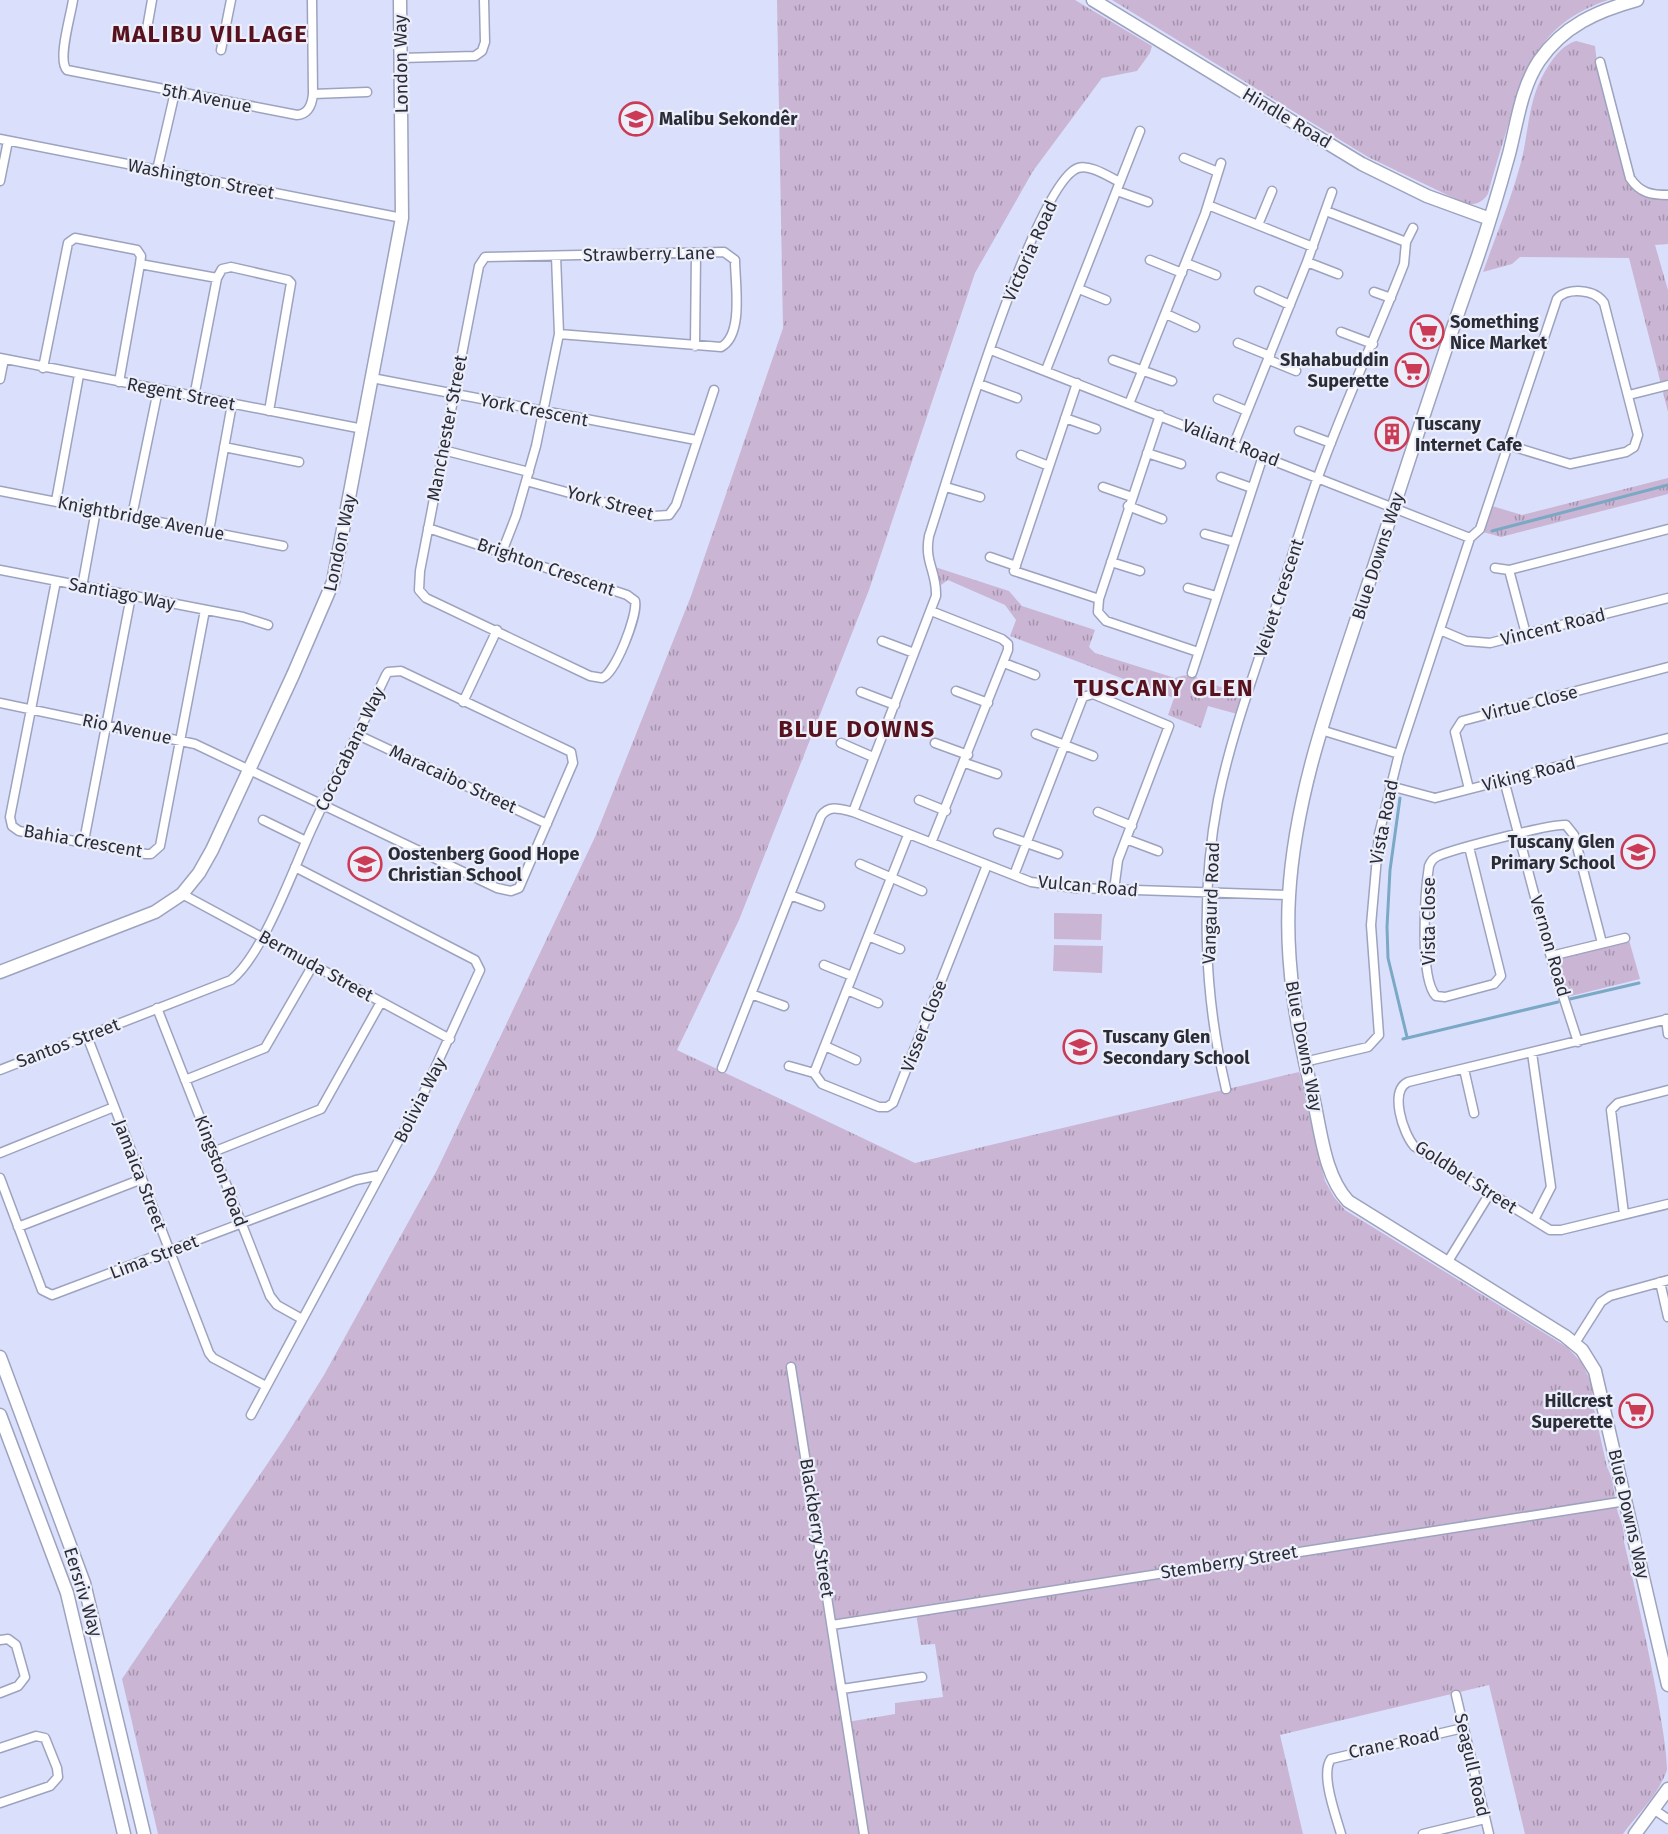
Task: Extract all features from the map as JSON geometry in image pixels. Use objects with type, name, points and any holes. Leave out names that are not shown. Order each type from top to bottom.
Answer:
[{"type":"street","name":"5th Avenue","points":[[73,0],[63,56],[65,68],[297,115],[309,109],[313,94]]},
{"type":"street","points":[[146,34],[152,0]]},
{"type":"street","points":[[221,50],[231,0]]},
{"type":"street","points":[[312,0],[313,94],[367,92]]},
{"type":"street","name":"London Way","points":[[0,972],[139,920],[169,904],[182,894],[199,873],[212,850],[329,596],[402,218],[400,0]]},
{"type":"street","points":[[401,58],[479,54],[484,42],[484,0]]},
{"type":"street","name":"Hindle Road","points":[[1093,0],[1362,164],[1427,196],[1490,219]]},
{"type":"street","name":"Blue Downs Way","points":[[1637,0],[1585,18],[1556,40],[1539,61],[1525,90],[1490,219],[1321,730],[1304,791],[1289,895],[1290,968],[1296,1020],[1305,1062],[1327,1158],[1335,1185],[1341,1194],[1348,1201],[1575,1343],[1589,1360],[1599,1381],[1668,1685]]},
{"type":"street","points":[[1600,62],[1630,178],[1642,191],[1668,195]]},
{"type":"street","points":[[158,170],[175,92]]},
{"type":"street","points":[[1046,370],[1140,131]]},
{"type":"street","points":[[0,181],[4,140]]},
{"type":"street","name":"Washington Street","points":[[4,140],[402,218]]},
{"type":"street","points":[[1184,158],[1218,172]]},
{"type":"street","points":[[1129,404],[1186,263],[1221,163]]},
{"type":"street","name":"Victoria Road","points":[[853,812],[936,596],[937,582],[927,562],[927,548],[979,384],[1031,241],[1066,178],[1073,171],[1083,167],[1119,186]]},
{"type":"street","points":[[1119,186],[1149,202]]},
{"type":"street","points":[[1258,225],[1272,191]]},
{"type":"street","points":[[1234,444],[1313,247],[1332,192]]},
{"type":"street","points":[[1208,205],[1313,247]]},
{"type":"street","points":[[1326,211],[1406,242]]},
{"type":"street","name":"Velvet Crescent","points":[[1239,718],[1318,477],[1405,261],[1406,242],[1413,228]]},
{"type":"street","points":[[43,368],[65,249],[70,241],[75,238],[137,249],[141,256],[140,264],[118,382]]},
{"type":"street","name":"Strawberry Lane","points":[[485,257],[724,252],[735,260],[736,319],[734,333],[728,343],[721,346],[559,334]]},
{"type":"street","points":[[695,345],[696,253]]},
{"type":"street","points":[[502,552],[529,472],[559,334],[556,256]]},
{"type":"street","name":"Manchester Street","points":[[426,598],[418,585],[479,266],[485,257]]},
{"type":"street","points":[[1150,260],[1182,273]]},
{"type":"street","points":[[1307,262],[1338,274]]},
{"type":"street","points":[[1186,263],[1216,275]]},
{"type":"street","points":[[140,264],[217,278]]},
{"type":"street","points":[[194,397],[217,278],[222,269],[231,267],[288,280],[291,283],[269,411]]},
{"type":"street","points":[[1079,289],[1106,300]]},
{"type":"street","points":[[1259,291],[1290,305]]},
{"type":"street","points":[[1374,292],[1390,298]]},
{"type":"street","name":"Vista Road","points":[[1305,1062],[1368,1047],[1379,1035],[1371,955],[1371,904],[1379,834],[1399,754],[1470,538],[1480,529],[1555,302],[1564,293],[1589,292],[1601,299],[1629,395],[1638,435],[1634,447],[1626,452],[1570,464],[1508,445]]},
{"type":"street","points":[[1166,314],[1195,327]]},
{"type":"street","points":[[1341,332],[1373,344]]},
{"type":"street","points":[[1238,343],[1296,371]]},
{"type":"street","name":"Valiant Road","points":[[991,350],[1470,538]]},
{"type":"street","points":[[0,379],[2,359]]},
{"type":"street","name":"Regent Street","points":[[2,359],[363,429]]},
{"type":"street","points":[[1113,360],[1172,381]]},
{"type":"street","points":[[56,501],[79,375]]},
{"type":"street","name":"York Crescent","points":[[372,378],[696,440]]},
{"type":"street","points":[[1077,383],[1014,571],[1099,599]]},
{"type":"street","points":[[979,384],[1017,398]]},
{"type":"street","points":[[1629,395],[1668,385]]},
{"type":"street","points":[[132,516],[158,390]]},
{"type":"street","name":"York Street","points":[[526,481],[664,517],[676,505],[714,390]]},
{"type":"street","points":[[1218,399],[1247,411]]},
{"type":"street","points":[[208,531],[232,404]]},
{"type":"street","points":[[1160,415],[1128,506],[1099,599],[1098,612],[1106,621],[1198,652]]},
{"type":"street","points":[[1065,418],[1096,429]]},
{"type":"street","points":[[1299,431],[1331,443]]},
{"type":"street","points":[[224,447],[299,462]]},
{"type":"street","points":[[443,450],[529,472]]},
{"type":"street","points":[[1147,453],[1181,464]]},
{"type":"street","points":[[1021,455],[1049,466]]},
{"type":"street","points":[[1192,673],[1263,456]]},
{"type":"street","points":[[1221,477],[1252,488]]},
{"type":"street","points":[[946,487],[980,497]]},
{"type":"street","points":[[1103,487],[1132,497]]},
{"type":"street","name":"Knightbridge Avenue","points":[[0,491],[283,546]]},
{"type":"street","points":[[1128,506],[1162,519]]},
{"type":"street","points":[[82,586],[96,510]]},
{"type":"street","name":"Brighton Crescent","points":[[426,598],[590,676],[602,678],[612,671],[636,608],[635,601],[627,595],[428,528]]},
{"type":"street","points":[[1496,568],[1509,570],[1668,529]]},
{"type":"street","points":[[1204,534],[1234,542]]},
{"type":"street","points":[[990,557],[1016,566]]},
{"type":"street","points":[[1111,562],[1140,570]]},
{"type":"street","name":"Santiago Way","points":[[0,570],[243,617],[268,625]]},
{"type":"street","points":[[1509,570],[1526,634]]},
{"type":"street","name":"Bahia Crescent","points":[[56,581],[10,822],[19,831],[146,854],[156,851],[160,846],[182,741],[205,610]]},
{"type":"street","points":[[1188,588],[1216,596]]},
{"type":"street","points":[[84,841],[131,596]]},
{"type":"street","name":"Vincent Road","points":[[1440,630],[1476,643],[1490,643],[1668,598]]},
{"type":"street","points":[[931,611],[1008,644],[1004,663],[946,811],[931,843]]},
{"type":"street","points":[[463,702],[497,630]]},
{"type":"street","points":[[882,641],[914,653]]},
{"type":"street","points":[[1004,663],[1035,675]]},
{"type":"street","name":"Virtue Close","points":[[1469,789],[1455,736],[1457,726],[1462,721],[1668,667]]},
{"type":"street","name":"Cococabana Way","points":[[136,1016],[231,980],[250,960],[386,675],[393,670],[401,671],[571,752],[573,763],[519,888]]},
{"type":"street","points":[[956,690],[988,703]]},
{"type":"street","points":[[861,692],[895,705]]},
{"type":"street","points":[[1014,875],[1083,697],[1089,693],[1169,726],[1116,866],[1114,890]]},
{"type":"street","name":"Rio Avenue","points":[[0,703],[106,724],[202,747],[497,888],[511,891],[519,888]]},
{"type":"street","name":"Vangaurd Road","points":[[1226,1089],[1211,1006],[1209,892],[1219,799],[1239,718]]},
{"type":"street","points":[[1321,730],[1399,754]]},
{"type":"street","points":[[1036,734],[1093,756]]},
{"type":"street","name":"Maracaibo Street","points":[[358,735],[547,824]]},
{"type":"street","name":"Viking Road","points":[[1390,786],[1432,798],[1668,738]]},
{"type":"street","points":[[841,743],[873,757]]},
{"type":"street","points":[[935,743],[997,774]]},
{"type":"street","name":"Vernon Road","points":[[1504,780],[1551,956],[1578,1042]]},
{"type":"street","points":[[919,800],[946,811]]},
{"type":"street","name":"Vulcan Road","points":[[790,895],[821,816],[829,809],[838,808],[1014,875],[1054,887],[1289,895]]},
{"type":"street","points":[[1098,812],[1132,826]]},
{"type":"street","points":[[262,820],[306,841]]},
{"type":"street","name":"Vista Close","points":[[1469,848],[1501,976],[1494,984],[1439,997],[1433,992],[1426,960],[1425,916],[1428,869],[1436,856],[1558,825],[1571,830],[1602,943]]},
{"type":"street","points":[[998,833],[1058,854]]},
{"type":"street","points":[[814,1073],[908,835]]},
{"type":"street","points":[[1126,839],[1158,851]]},
{"type":"street","points":[[860,864],[922,891]]},
{"type":"street","name":"Visser Close","points":[[789,1066],[814,1073],[822,1084],[879,1107],[887,1107],[893,1103],[987,865]]},
{"type":"street","name":"Bolivia Way","points":[[251,1415],[420,1101],[480,974],[480,966],[475,960],[295,867]]},
{"type":"street","name":"Bermuda Street","points":[[182,894],[450,1039]]},
{"type":"street","points":[[722,1068],[790,895],[820,906]]},
{"type":"street","points":[[868,936],[900,949]]},
{"type":"street","points":[[1551,956],[1625,938]]},
{"type":"street","points":[[185,1080],[265,1048],[313,965]]},
{"type":"street","points":[[824,965],[852,976]]},
{"type":"street","points":[[847,990],[878,1003]]},
{"type":"street","points":[[751,994],[784,1006]]},
{"type":"street","points":[[213,1152],[321,1109],[381,1002]]},
{"type":"street","name":"Kingston Road","points":[[157,1008],[270,1296],[277,1305],[302,1319]]},
{"type":"street","name":"Santos Street","points":[[0,1070],[136,1016]]},
{"type":"street","points":[[1667,1019],[1668,1034]]},
{"type":"street","name":"Goldbel Street","points":[[1667,1019],[1405,1084],[1398,1091],[1398,1099],[1407,1136],[1414,1146],[1547,1228],[1557,1230],[1668,1204]]},
{"type":"street","name":"Jamaica Street","points":[[87,1036],[211,1356],[266,1386]]},
{"type":"street","points":[[825,1046],[856,1060]]},
{"type":"street","points":[[1532,1053],[1551,1187],[1534,1220]]},
{"type":"street","points":[[1464,1069],[1474,1113]]},
{"type":"street","points":[[1624,1214],[1611,1110],[1618,1103],[1668,1090]]},
{"type":"street","points":[[0,1152],[114,1107]]},
{"type":"street","name":"Lima Street","points":[[0,1178],[42,1290],[52,1295],[356,1180],[380,1175]]},
{"type":"street","points":[[18,1227],[142,1179]]},
{"type":"street","points":[[1447,1263],[1490,1193]]},
{"type":"street","points":[[1575,1343],[1605,1299],[1615,1293],[1664,1281],[1668,1317]]},
{"type":"street","name":"Eersriv Way","points":[[0,1357],[84,1583],[144,1834]]},
{"type":"street","name":"Blackberry Street","points":[[792,1367],[864,1834]]},
{"type":"street","name":"Eersriv Way","points":[[0,1415],[67,1593],[124,1834]]},
{"type":"street","name":"Stemberry Street","points":[[832,1625],[1626,1501]]},
{"type":"street","points":[[0,1640],[8,1639],[14,1643],[25,1677],[18,1686],[0,1693]]},
{"type":"street","points":[[842,1689],[922,1677]]},
{"type":"street","name":"Seagull Road","points":[[1456,1695],[1489,1834]]},
{"type":"street","name":"Crane Road","points":[[1341,1834],[1326,1775],[1327,1764],[1331,1759],[1463,1728]]},
{"type":"street","points":[[0,1748],[36,1736],[45,1738],[58,1777],[50,1786],[0,1803]]},
{"type":"street","points":[[1635,1834],[1668,1789]]},
{"type":"street","points":[[1653,1809],[1668,1819]]},
{"type":"street","points":[[1423,1834],[1485,1819]]},
{"type":"green space","points":[[777,0],[1075,0],[1152,46],[1150,53],[1137,71],[1102,78],[1033,171],[975,273],[869,590],[739,920],[677,1050],[915,1163],[1299,1072],[1325,1181],[1345,1210],[1567,1347],[1582,1363],[1592,1384],[1592,1400],[1643,1624],[1666,1752],[1667,1770],[1663,1779],[1653,1796],[1623,1834],[1525,1834],[1489,1685],[1280,1735],[1303,1834],[158,1834],[122,1679],[284,1439],[324,1375],[437,1170],[595,837],[691,596],[783,328]],"holes":[[[916,1613],[921,1645],[935,1644],[943,1697],[895,1703],[895,1714],[847,1722],[834,1625]]]},
{"type":"green space","points":[[1112,0],[1608,0],[1566,21],[1538,51],[1520,88],[1488,194],[1480,202],[1471,204],[1464,203],[1368,157]]},
{"type":"green space","points":[[1576,41],[1595,46],[1597,63],[1627,179],[1640,193],[1668,199],[1668,244],[1655,245],[1668,290],[1668,412],[1629,258],[1520,257],[1512,264],[1483,272],[1517,176],[1536,91],[1550,63],[1564,47]]},
{"type":"green space","points":[[1668,478],[1668,494],[1501,537],[1483,532],[1492,506],[1522,515]]},
{"type":"green space","points":[[935,567],[1009,591],[1022,606],[1095,630],[1089,647],[1095,653],[1175,678],[1193,676],[1243,694],[1237,714],[1208,706],[1201,728],[1168,715],[1174,698],[1010,636],[1016,620],[1005,605],[948,580],[941,585]]},
{"type":"green space","points":[[1054,913],[1102,914],[1101,940],[1054,939]]},
{"type":"green space","points":[[1629,940],[1640,979],[1567,997],[1558,967],[1564,957]]},
{"type":"green space","points":[[1054,945],[1103,946],[1102,973],[1053,971]]},
{"type":"waterway","points":[[1492,531],[1668,485]]},
{"type":"waterway","points":[[1400,798],[1390,870],[1387,927],[1388,958],[1407,1037]]},
{"type":"waterway","points":[[1570,999],[1639,983]]},
{"type":"waterway","points":[[1403,1039],[1558,1002]]},
{"type":"place","name":"Malibu Sekondêr","points":[[636,119]]},
{"type":"place","name":"Something Nice Market","points":[[1427,332]]},
{"type":"place","name":"Shahabuddin Superette","points":[[1412,370]]},
{"type":"place","name":"Tuscany Internet Cafe","points":[[1392,434]]},
{"type":"place","name":"Tuscany Glen Primary School","points":[[1638,852]]},
{"type":"place","name":"Oostenberg Good Hope Christian School","points":[[365,864]]},
{"type":"place","name":"Tuscany Glen Secondary School","points":[[1080,1047]]},
{"type":"place","name":"Hillcrest Superette","points":[[1636,1411]]},
{"type":"district","name":"MALIBU VILLAGE","points":[[210,34]]},
{"type":"district","name":"TUSCANY GLEN","points":[[1164,688]]},
{"type":"district","name":"BLUE DOWNS","points":[[857,729]]}]
